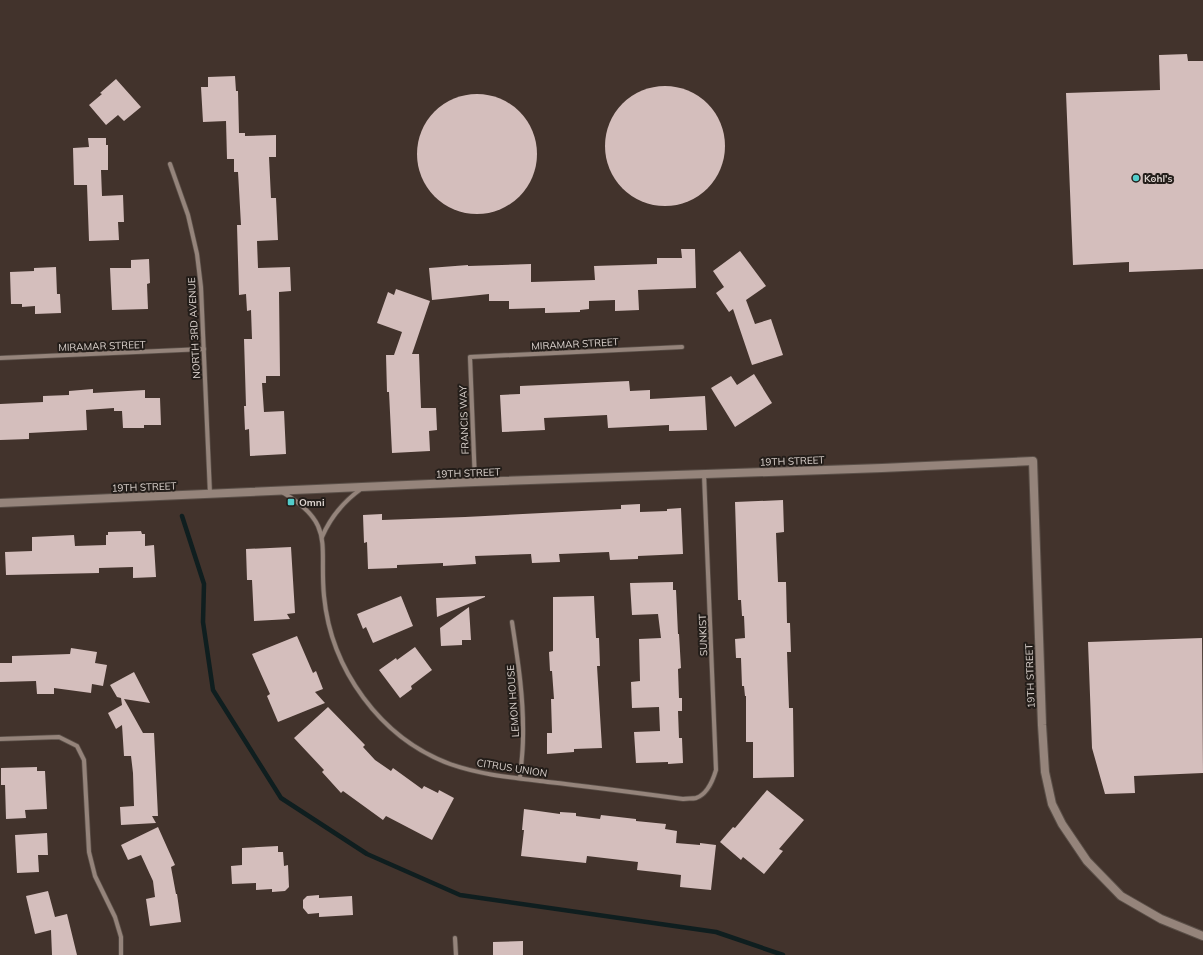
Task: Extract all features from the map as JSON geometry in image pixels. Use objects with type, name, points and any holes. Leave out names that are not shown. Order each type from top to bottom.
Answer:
[{"type":"main road","name":"19TH STREET","points":[[0,502],[1033,461],[1042,725],[1045,772],[1052,804],[1062,824],[1087,861],[1121,896],[1161,919],[1203,936]]},
{"type":"street","name":"NORTH 3RD AVENUE","points":[[170,164],[188,215],[197,254],[201,287],[210,494]]},
{"type":"street","name":"MIRAMAR STREET","points":[[470,356],[682,347]]},
{"type":"street","name":"MIRAMAR STREET","points":[[0,358],[204,350]]},
{"type":"street","name":"FRANCIS WAY","points":[[470,356],[475,482]]},
{"type":"street","name":"SUNKIST","points":[[704,474],[716,770],[712,783],[705,792]]},
{"type":"street","name":"CITRUS UNION","points":[[322,538],[337,509],[348,498],[363,488]]},
{"type":"street","name":"CITRUS UNION","points":[[280,491],[298,502],[308,511],[320,528],[322,538],[324,594],[327,617],[333,642],[344,667],[356,688],[374,712],[401,737],[421,750],[450,764],[489,774],[683,799],[696,798],[705,792]]},
{"type":"street","name":"LEMON HOUSE","points":[[512,622],[520,671],[523,709],[523,739],[520,778]]},
{"type":"street","points":[[0,739],[59,736],[78,746],[84,760],[89,852],[95,876],[115,917],[121,937],[122,955]]},
{"type":"street","points":[[455,938],[456,955]]},
{"type":"building","name":"Kohl's","points":[[1187,54],[1188,61],[1203,61],[1203,269],[1129,272],[1129,262],[1073,265],[1066,93],[1160,90],[1159,55]]},
{"type":"building","points":[[235,76],[236,91],[238,91],[239,133],[245,133],[245,136],[276,135],[276,157],[269,157],[271,198],[276,198],[278,240],[257,241],[258,268],[290,267],[291,291],[279,292],[280,376],[266,376],[266,383],[262,383],[264,412],[284,411],[286,454],[250,456],[249,429],[245,430],[244,406],[246,406],[244,339],[252,339],[251,310],[247,311],[246,294],[239,295],[237,225],[241,225],[238,172],[234,172],[234,159],[227,159],[226,121],[203,122],[201,87],[208,87],[208,77]]},
{"type":"building","points":[[116,79],[141,107],[124,121],[118,115],[106,125],[89,105]]},
{"type":"building","points":[[665,86],[677,87],[688,91],[698,96],[707,104],[715,113],[720,123],[724,134],[724,158],[720,169],[715,179],[707,188],[698,196],[688,201],[677,205],[665,206],[653,205],[642,201],[632,196],[623,188],[615,179],[610,169],[606,158],[605,146],[606,134],[610,123],[615,113],[623,104],[632,96],[642,91],[653,87]]},
{"type":"building","points":[[477,94],[489,95],[500,99],[510,104],[519,112],[527,121],[532,131],[536,142],[536,166],[532,177],[527,187],[519,196],[510,204],[500,209],[489,213],[477,214],[465,213],[454,209],[444,204],[435,196],[427,187],[422,177],[418,166],[417,154],[418,142],[422,131],[427,121],[435,112],[444,104],[454,99],[465,95]]},
{"type":"building","points":[[88,138],[106,138],[106,145],[108,145],[108,170],[101,170],[102,196],[123,195],[124,222],[118,222],[119,240],[89,241],[87,185],[74,185],[73,148],[89,147]]},
{"type":"building","points":[[681,249],[695,249],[696,288],[638,290],[639,310],[615,311],[615,300],[589,301],[589,309],[580,310],[580,312],[545,313],[545,308],[509,309],[509,301],[489,301],[489,294],[432,300],[429,268],[468,265],[531,264],[531,282],[595,280],[594,266],[657,264],[657,258],[682,258]]},
{"type":"building","points":[[740,251],[766,286],[746,300],[755,324],[771,319],[783,355],[752,365],[733,309],[729,312],[716,293],[724,287],[713,271]]},
{"type":"building","points":[[149,259],[150,283],[147,284],[148,309],[112,310],[110,268],[131,268],[131,260]]},
{"type":"building","points":[[56,267],[57,294],[60,294],[61,313],[35,314],[35,306],[22,307],[22,304],[11,304],[10,272],[34,271],[34,268]]},
{"type":"building","points":[[396,289],[430,301],[412,354],[419,354],[421,408],[436,408],[437,430],[429,431],[430,451],[392,453],[389,392],[387,392],[386,355],[394,355],[402,332],[377,323],[388,292],[394,295]]},
{"type":"building","points":[[754,374],[772,403],[735,427],[711,388],[731,376],[737,385]]},
{"type":"building","points":[[629,381],[630,391],[650,390],[650,399],[705,396],[707,430],[669,431],[669,425],[608,428],[607,415],[544,418],[545,430],[502,432],[500,395],[520,394],[520,386]]},
{"type":"building","points":[[93,389],[93,393],[145,390],[145,398],[160,398],[161,425],[144,425],[144,428],[123,428],[122,411],[114,411],[114,408],[86,410],[87,430],[29,433],[29,439],[0,440],[0,404],[43,402],[43,396],[69,395],[69,391]]},
{"type":"building","points":[[783,500],[784,532],[776,533],[778,582],[786,582],[787,623],[790,623],[791,652],[787,652],[789,708],[793,708],[794,777],[753,778],[753,742],[746,742],[746,696],[744,686],[742,686],[741,658],[736,658],[735,639],[745,638],[744,616],[742,616],[741,600],[738,600],[735,502]]},
{"type":"building","points":[[640,504],[640,512],[667,511],[667,509],[681,508],[683,554],[638,556],[638,559],[610,560],[609,552],[559,554],[560,562],[532,563],[531,554],[475,556],[476,564],[443,566],[443,563],[397,565],[397,568],[368,569],[367,542],[364,543],[363,515],[382,514],[382,520],[465,517],[621,509],[621,505]]},
{"type":"building","points":[[141,531],[142,534],[145,534],[145,546],[154,545],[156,577],[133,578],[133,567],[99,568],[99,573],[6,575],[5,552],[32,551],[32,537],[74,535],[75,546],[106,545],[106,535],[108,535],[108,532]]},
{"type":"building","points":[[291,547],[295,613],[287,614],[290,619],[254,621],[252,580],[247,580],[246,549]]},
{"type":"building","points":[[673,582],[673,590],[676,590],[681,668],[678,669],[679,698],[682,698],[682,711],[678,711],[679,738],[682,738],[683,763],[636,763],[634,732],[660,731],[659,707],[632,708],[631,682],[640,681],[639,639],[661,638],[658,614],[632,615],[630,583]]},
{"type":"building","points":[[401,596],[413,626],[373,643],[366,627],[363,629],[357,614]]},
{"type":"building","points":[[594,596],[596,638],[599,638],[600,666],[597,666],[602,748],[574,749],[574,752],[547,754],[547,733],[552,733],[551,699],[554,699],[549,652],[553,651],[553,597]]},
{"type":"building","points":[[485,597],[437,617],[436,598]]},
{"type":"building","points":[[469,607],[471,640],[462,640],[462,645],[441,646],[440,628]]},
{"type":"building","points":[[297,636],[313,673],[316,671],[323,689],[315,692],[325,703],[278,722],[267,696],[270,694],[252,654]]},
{"type":"building","points":[[1202,638],[1203,773],[1134,776],[1135,793],[1105,794],[1092,748],[1088,642]]},
{"type":"building","points":[[415,647],[432,670],[411,686],[412,689],[400,698],[379,670],[396,658],[397,660]]},
{"type":"building","points":[[71,648],[97,652],[95,663],[107,665],[103,686],[92,684],[91,693],[54,688],[54,694],[37,694],[36,681],[0,682],[0,663],[12,663],[12,656],[70,654]]},
{"type":"building","points":[[134,672],[150,703],[124,699],[143,733],[154,733],[158,816],[152,816],[156,823],[121,825],[120,807],[134,806],[133,773],[131,756],[124,756],[122,725],[116,729],[108,713],[122,705],[121,698],[117,697],[110,685]]},
{"type":"building","points":[[328,707],[365,745],[363,747],[375,760],[391,771],[393,768],[422,789],[424,786],[438,793],[439,790],[454,798],[432,840],[386,816],[383,820],[343,791],[341,793],[322,772],[324,770],[294,738]]},
{"type":"building","points":[[37,767],[37,771],[45,771],[47,809],[25,810],[26,818],[6,819],[5,785],[1,785],[1,768]]},
{"type":"building","points":[[767,790],[804,820],[779,849],[783,851],[764,874],[743,857],[741,860],[720,842],[733,827],[735,828]]},
{"type":"building","points":[[524,809],[560,814],[560,812],[576,813],[576,816],[600,819],[601,815],[666,824],[665,829],[677,831],[676,843],[716,845],[711,890],[680,887],[681,875],[637,870],[638,862],[587,856],[586,863],[521,856],[524,830],[522,830]]},
{"type":"building","points":[[158,827],[175,865],[171,867],[181,922],[150,926],[146,899],[155,897],[153,881],[141,855],[128,860],[121,845]]},
{"type":"building","points":[[47,833],[48,855],[38,855],[39,872],[17,873],[15,835]]},
{"type":"building","points":[[278,846],[278,852],[283,852],[284,866],[288,865],[289,887],[285,891],[272,892],[272,889],[256,890],[256,883],[232,884],[231,866],[242,865],[242,848]]},
{"type":"building","points":[[48,891],[55,917],[67,914],[77,955],[52,955],[51,930],[35,934],[26,896]]},
{"type":"building","points":[[319,895],[319,898],[352,896],[353,915],[319,917],[319,913],[308,914],[303,908],[303,900],[307,896]]},
{"type":"building","points":[[523,941],[523,955],[493,955],[493,942]]},
{"type":"waterway","points":[[182,516],[204,584],[203,622],[213,690],[281,798],[367,854],[460,895],[716,932],[783,955]]},
{"type":"place","name":"Kohl's","points":[[1136,178]]},
{"type":"place","name":"Omni","points":[[291,502]]}]
